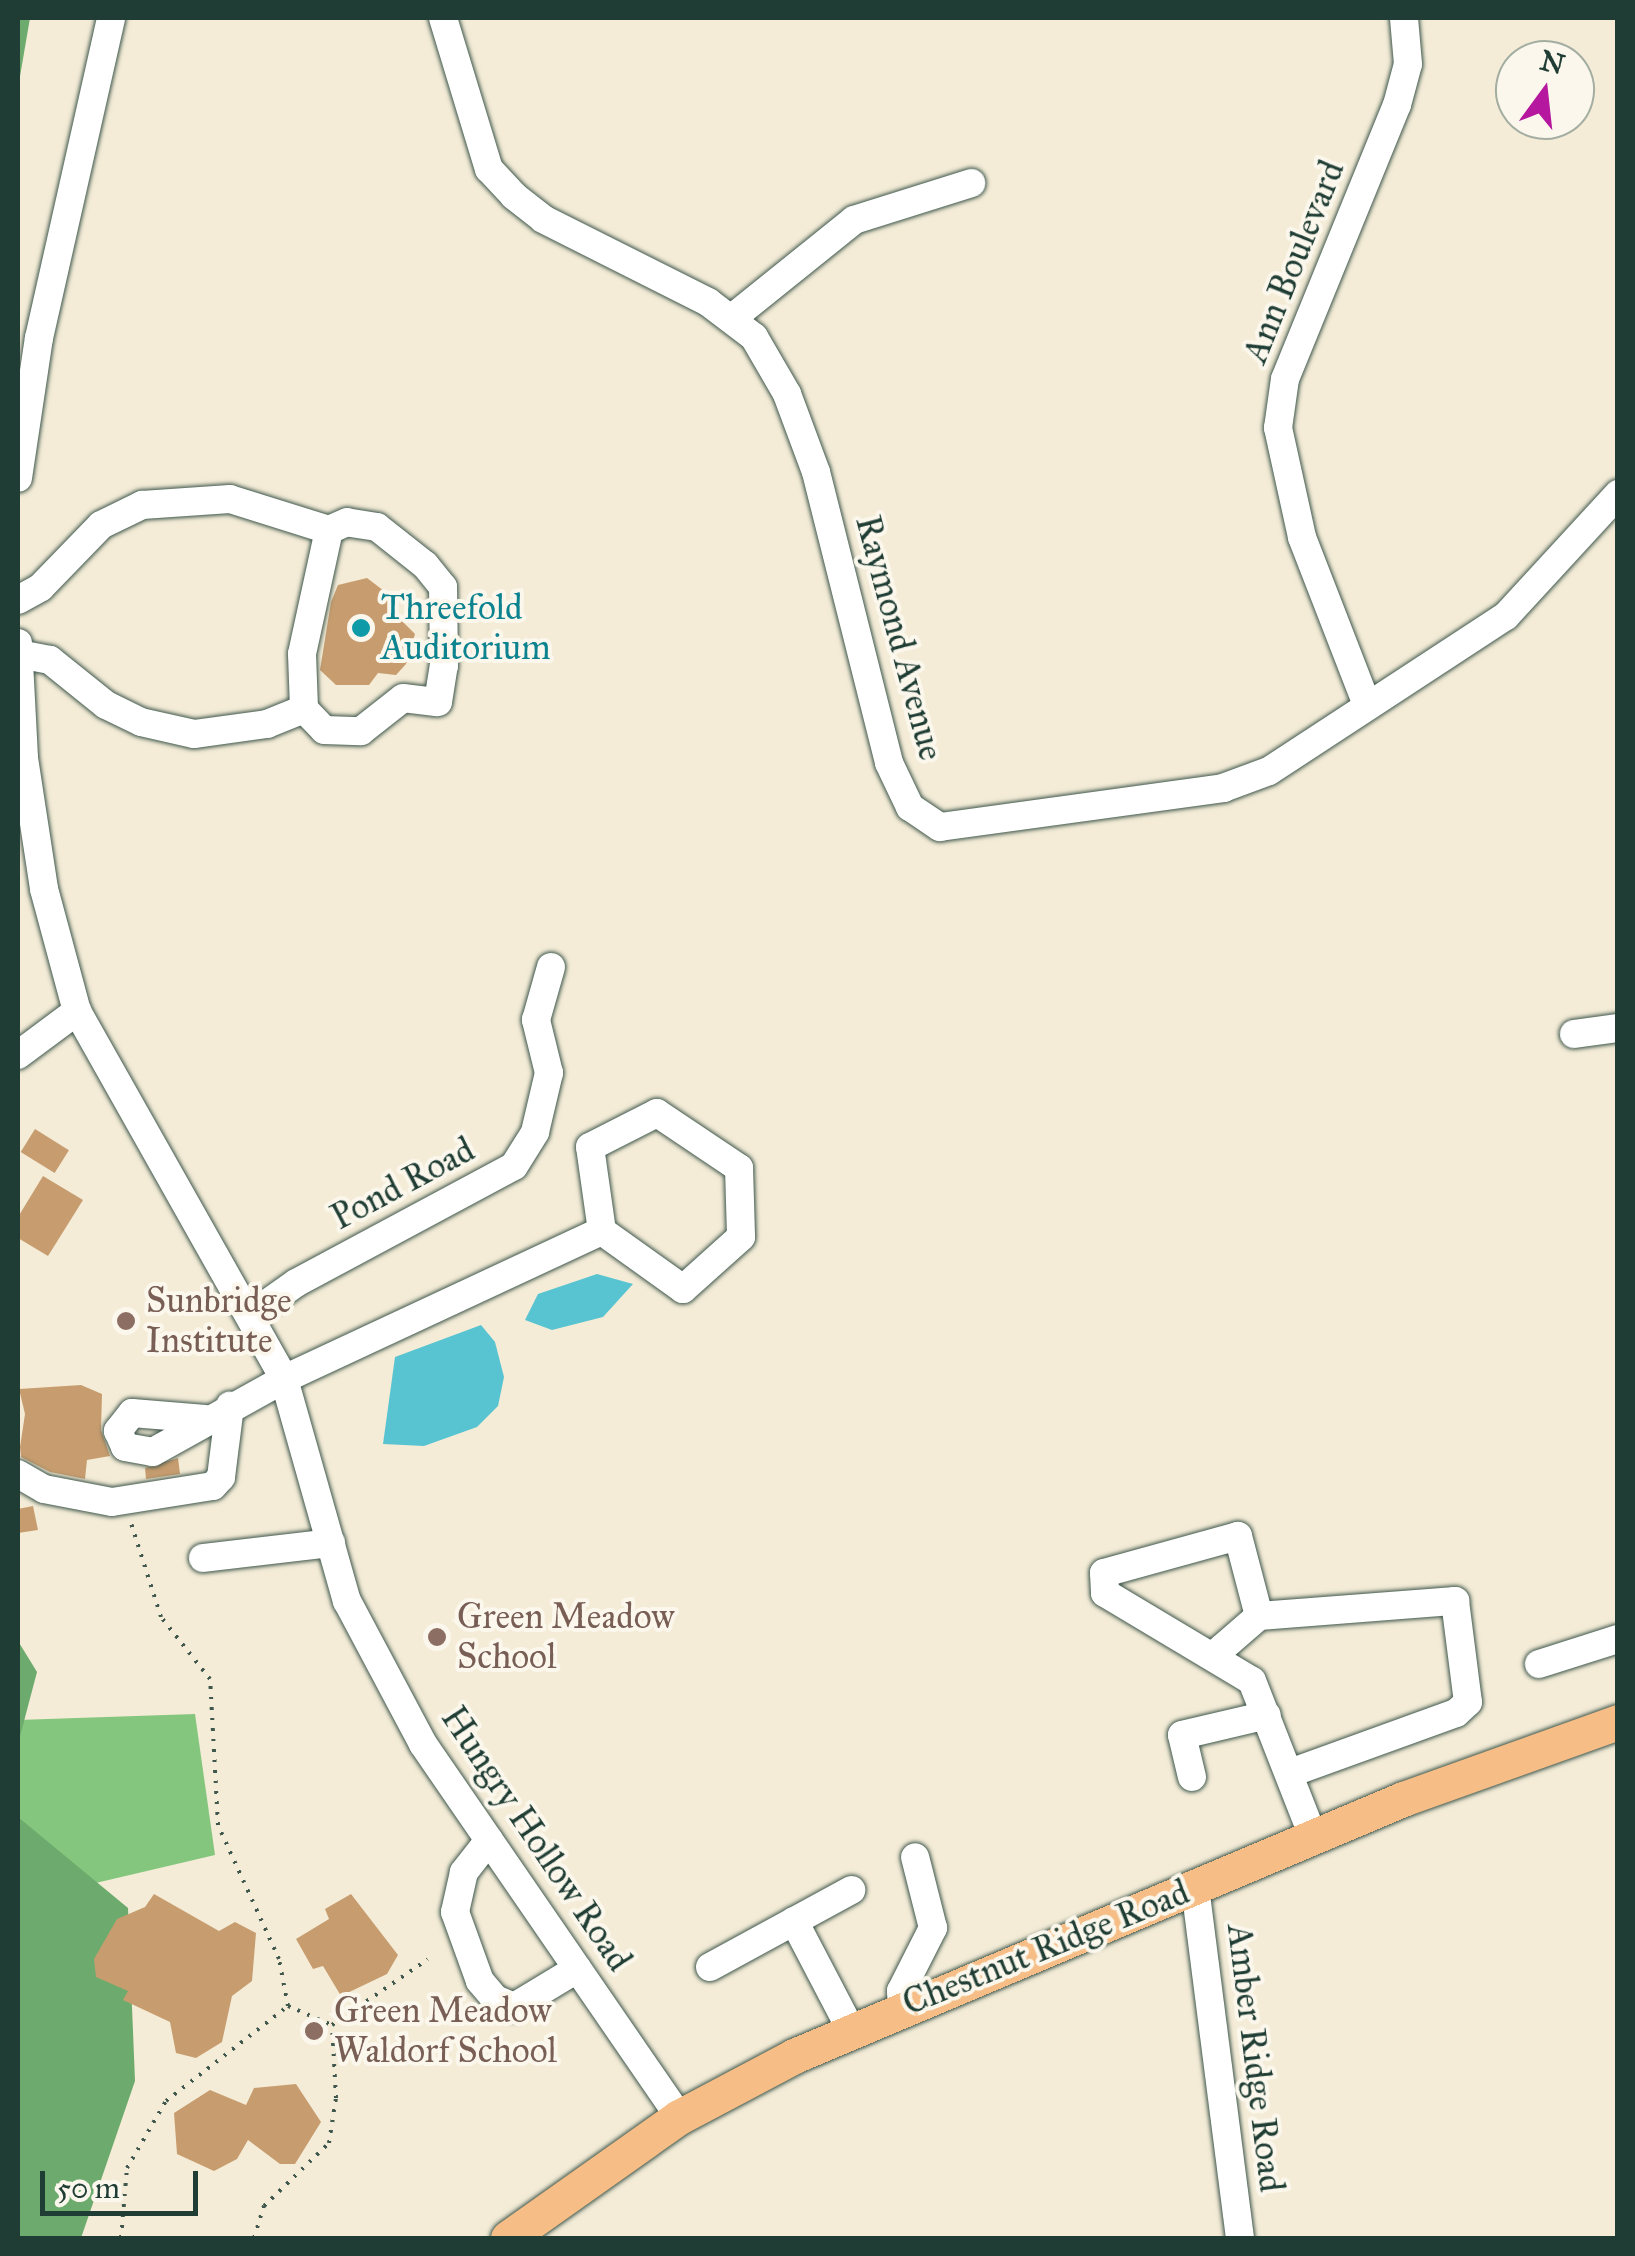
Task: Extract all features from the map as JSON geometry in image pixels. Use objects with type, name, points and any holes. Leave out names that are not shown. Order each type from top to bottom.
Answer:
[{"type":"main road","name":"Chestnut Ridge Road","points":[[508,2238],[678,2117],[902,2006],[1500,1760],[1618,1722]]},
{"type":"street","points":[[18,478],[39,338],[101,84],[111,18]]},
{"type":"street","name":"Raymond Avenue","points":[[443,18],[489,169],[514,196],[731,320],[754,338],[787,394],[816,472],[889,763],[910,807],[940,827],[1223,788],[1269,770],[1506,616],[1616,499]]},
{"type":"street","name":"Ann Boulevard","points":[[1367,705],[1302,538],[1278,428],[1286,380],[1397,106],[1408,64],[1404,18]]},
{"type":"street","points":[[731,320],[854,220],[971,183]]},
{"type":"street","points":[[18,600],[41,587],[101,525],[142,505],[230,499],[329,530],[347,522],[377,527],[425,565],[442,587],[444,666],[438,702],[403,698],[361,731],[324,730],[304,709],[302,654],[329,530]]},
{"type":"street","name":"Hungry Hollow Road","points":[[18,643],[24,758],[44,888],[77,1011],[284,1379],[348,1601],[423,1744],[678,2117]]},
{"type":"street","points":[[18,654],[50,660],[106,705],[141,722],[194,734],[267,724],[304,709]]},
{"type":"street","name":"Pond Road","points":[[250,1314],[296,1283],[514,1166],[535,1132],[548,1073],[536,1020],[551,967]]},
{"type":"street","points":[[18,1055],[77,1011]]},
{"type":"street","points":[[1574,1034],[1618,1028]]},
{"type":"street","points":[[657,1113],[739,1168],[741,1237],[683,1289],[602,1232],[590,1147],[657,1113]]},
{"type":"street","points":[[18,1474],[44,1489],[128,1500],[213,1486],[221,1477],[218,1412],[602,1232]]},
{"type":"street","points":[[1259,1616],[1238,1536],[1104,1573],[1105,1594],[1214,1654],[1252,1681],[1313,1837]]},
{"type":"street","points":[[203,1558],[331,1542]]},
{"type":"street","points":[[1214,1654],[1259,1616],[1456,1600],[1468,1702],[1456,1714],[1290,1773]]},
{"type":"street","points":[[1538,1664],[1618,1640]]},
{"type":"street","points":[[1192,1776],[1182,1735],[1267,1716]]},
{"type":"street","points":[[489,1840],[464,1872],[455,1912],[480,1981],[495,1999],[514,2007],[577,1968]]},
{"type":"street","points":[[902,2006],[900,1991],[934,1928],[916,1857]]},
{"type":"street","name":"Amber Ridge Road","points":[[1195,1887],[1240,2238]]},
{"type":"street","points":[[710,1967],[851,1890]]},
{"type":"street","points":[[794,1921],[851,2030]]},
{"type":"path","points":[[128,1500],[162,1617],[210,1679],[218,1825],[279,1958],[288,2006]]},
{"type":"path","points":[[332,2025],[428,1959]]},
{"type":"path","points":[[288,2006],[332,2025]]},
{"type":"path","points":[[121,2238],[126,2168],[166,2101],[288,2006]]},
{"type":"path","points":[[254,2238],[264,2206],[329,2143],[336,2098],[332,2025]]},
{"type":"green space","points":[[18,18],[30,18],[18,88]]},
{"type":"green space","points":[[18,1641],[37,1672],[18,1744]]},
{"type":"green space","points":[[195,1714],[215,1855],[19,1901],[18,1720]]},
{"type":"green space","points":[[18,1817],[128,1908],[135,2081],[81,2238],[18,2238]]},
{"type":"water","points":[[597,1274],[633,1284],[603,1317],[552,1330],[525,1320],[538,1294]]},
{"type":"water","points":[[481,1325],[495,1342],[504,1377],[498,1406],[477,1427],[424,1446],[383,1444],[395,1357]]},
{"type":"building","name":"Threefold Auditorium","points":[[367,578],[396,600],[393,612],[415,634],[406,664],[396,675],[378,673],[369,685],[336,685],[320,670],[331,602],[338,585]]},
{"type":"building","points":[[35,1129],[69,1150],[55,1173],[21,1152]]},
{"type":"building","points":[[43,1176],[83,1200],[48,1256],[18,1238],[18,1217]]},
{"type":"building","points":[[81,1385],[102,1394],[101,1430],[110,1456],[87,1460],[85,1479],[50,1472],[21,1457],[20,1447],[25,1414],[19,1389]]},
{"type":"building","points":[[178,1458],[180,1474],[146,1479],[145,1468]]},
{"type":"building","points":[[33,1506],[38,1530],[18,1533],[18,1509]]},
{"type":"building","points":[[154,1894],[219,1931],[235,1922],[256,1933],[252,1981],[232,1996],[222,2042],[196,2058],[176,2053],[170,2022],[123,2000],[128,1991],[96,1977],[94,1959],[117,1919],[145,1907]]},
{"type":"building","points":[[351,1894],[398,1955],[387,1974],[341,1996],[323,1966],[313,1969],[296,1939],[329,1919],[325,1909]]},
{"type":"building","points":[[296,2084],[321,2122],[295,2164],[280,2164],[248,2140],[237,2159],[214,2171],[177,2154],[174,2113],[210,2090],[246,2105],[254,2088]]},
{"type":"place","name":"Threefold Auditorium","points":[[361,628]]},
{"type":"place","name":"Sunbridge Institute","points":[[126,1321]]},
{"type":"place","name":"Green Meadow School","points":[[437,1637]]},
{"type":"place","name":"Green Meadow Waldorf School","points":[[314,2031]]}]
